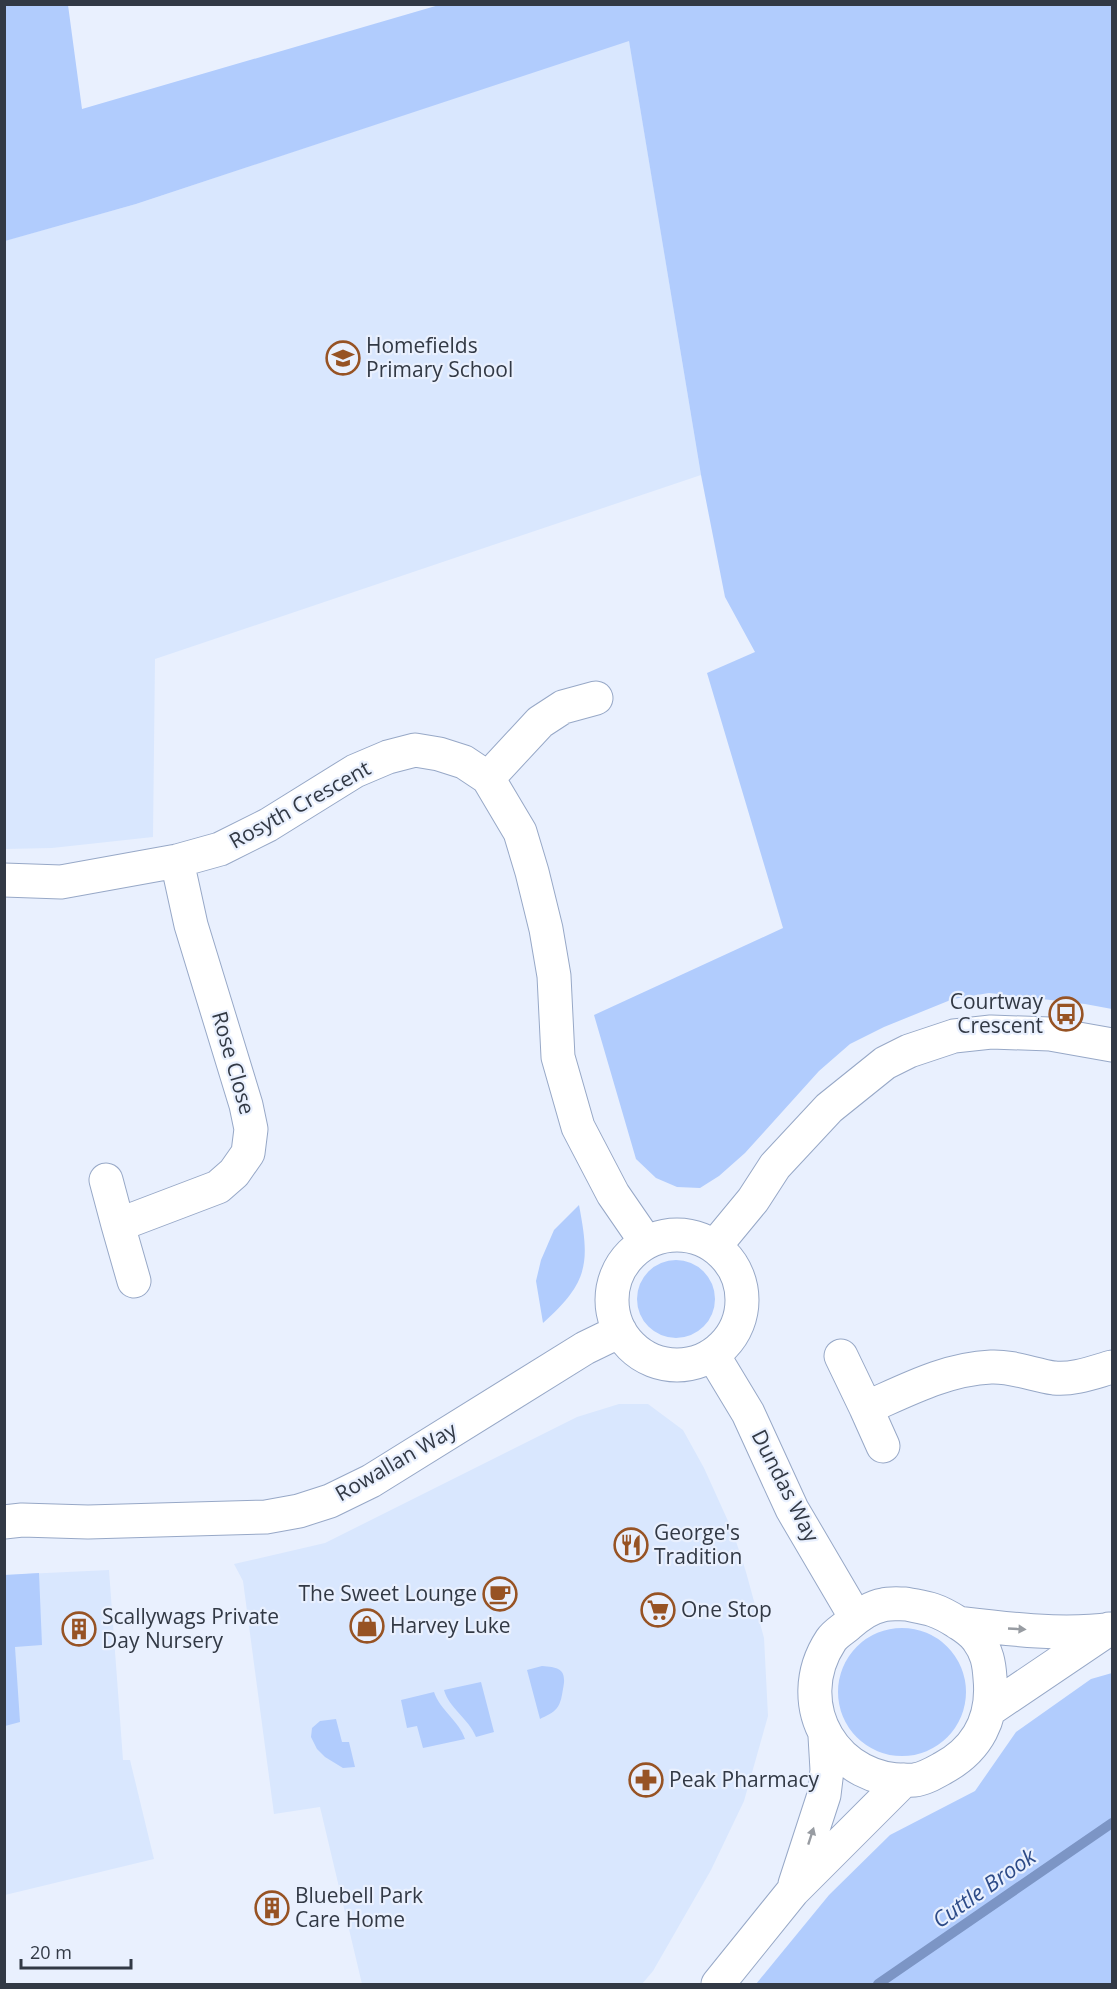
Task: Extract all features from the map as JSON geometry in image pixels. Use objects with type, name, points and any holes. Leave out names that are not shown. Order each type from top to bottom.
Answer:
[{"type":"street","points":[[488,778],[540,722],[563,707],[596,698]]},
{"type":"street","name":"Rosyth Crescent","points":[[4,880],[61,882],[177,861],[220,849],[268,825],[355,771],[388,757],[415,750],[439,754],[464,762],[488,778],[520,832],[546,929],[555,976],[558,1057],[578,1127],[613,1194],[646,1242]]},
{"type":"street","name":"Rose Close","points":[[118,1225],[218,1187],[234,1173],[248,1153],[251,1129],[246,1105],[192,925],[177,861]]},
{"type":"street","points":[[715,1246],[753,1200],[775,1166],[829,1108],[885,1063],[954,1036],[991,1032],[1050,1034],[1113,1045]]},
{"type":"street","points":[[106,1180],[134,1281]]},
{"type":"street","points":[[681,1234],[699,1238],[715,1246],[730,1261],[740,1280],[743,1301],[739,1322],[728,1341],[713,1355],[693,1363],[671,1365],[651,1360],[633,1348],[620,1331],[613,1312],[612,1291],[619,1272],[630,1255],[646,1242],[663,1236],[681,1234]]},
{"type":"street","name":"Rowallan Way","points":[[4,1522],[266,1517],[299,1510],[330,1500],[371,1481],[585,1348],[620,1331]]},
{"type":"street","name":"Dundas Way","points":[[713,1355],[748,1413],[792,1509],[856,1618]]},
{"type":"street","points":[[842,1356],[883,1446]]},
{"type":"street","points":[[866,1408],[940,1376],[966,1370],[993,1366],[1057,1378],[1080,1376],[1113,1367]]},
{"type":"street","points":[[906,1604],[934,1610],[958,1623],[977,1638],[989,1659],[992,1693],[987,1720],[976,1741],[956,1761],[932,1775],[917,1780],[878,1778],[846,1760],[825,1736],[818,1719],[815,1694],[817,1668],[831,1638],[856,1618],[882,1605],[906,1604]]},
{"type":"street","points":[[958,1623],[1014,1629],[1111,1629]]},
{"type":"street","points":[[989,1710],[1111,1629]]},
{"type":"street","points":[[793,1891],[824,1795],[827,1770],[825,1736]]},
{"type":"street","points":[[718,1984],[793,1891],[904,1780]]},
{"type":"shaded area","points":[[5,4],[68,5],[82,109],[439,5],[1112,5],[1112,1009],[989,993],[953,999],[884,1027],[850,1044],[819,1071],[745,1153],[719,1176],[700,1188],[677,1187],[656,1178],[636,1159],[594,1015],[783,928],[707,673],[755,652],[725,597],[701,475],[629,41],[136,204],[5,241]]},
{"type":"shaded area","name":"Homefields Primary School","points":[[629,40],[701,475],[155,659],[153,837],[52,848],[5,849],[4,241],[136,204]]},
{"type":"shaded area","points":[[579,1205],[585,1257],[582,1270],[578,1283],[570,1295],[543,1323],[536,1281],[541,1260],[554,1230]]},
{"type":"shaded area","points":[[676,1260],[691,1263],[704,1271],[712,1284],[715,1299],[712,1314],[704,1327],[691,1335],[676,1338],[661,1335],[648,1327],[640,1314],[637,1299],[640,1284],[648,1271],[661,1263]]},
{"type":"shaded area","points":[[619,1404],[648,1404],[683,1430],[704,1468],[733,1532],[746,1572],[764,1638],[768,1716],[744,1801],[711,1870],[653,1971],[642,1984],[362,1984],[320,1807],[274,1814],[243,1581],[234,1564],[325,1543],[577,1417]]},
{"type":"shaded area","points":[[109,1570],[123,1760],[130,1760],[154,1859],[5,1895],[4,1575]]},
{"type":"shaded area","points":[[39,1573],[42,1645],[15,1647],[20,1722],[5,1726],[5,1575]]},
{"type":"shaded area","points":[[902,1628],[926,1633],[947,1647],[961,1668],[966,1692],[961,1716],[947,1737],[926,1751],[902,1756],[878,1751],[857,1737],[843,1716],[838,1692],[843,1668],[857,1647],[878,1633]]},
{"type":"shaded area","points":[[542,1666],[553,1667],[561,1671],[564,1683],[558,1706],[540,1719],[527,1670]]},
{"type":"shaded area","points":[[1112,1673],[1112,1984],[756,1984],[829,1895],[890,1835],[975,1791],[1016,1732],[1091,1679]]},
{"type":"shaded area","points":[[481,1682],[494,1732],[476,1737],[444,1690]]},
{"type":"shaded area","points":[[434,1692],[465,1739],[423,1748],[417,1726],[407,1728],[401,1700]]},
{"type":"shaded area","points":[[336,1719],[342,1742],[349,1742],[355,1767],[343,1768],[325,1757],[317,1749],[311,1737],[312,1728],[320,1721]]},
{"type":"waterway","name":"Cuttle Brook","points":[[878,1984],[1112,1823]]},
{"type":"place","name":"Homefields Primary School","points":[[343,358]]},
{"type":"place","name":"Courtway Crescent","points":[[1066,1014]]},
{"type":"place","name":"George's Tradition","points":[[631,1545]]},
{"type":"place","name":"The Sweet Lounge","points":[[500,1594]]},
{"type":"place","name":"One Stop","points":[[658,1610]]},
{"type":"place","name":"Harvey Luke","points":[[367,1626]]},
{"type":"place","name":"Scallywags Private Day Nursery","points":[[79,1629]]},
{"type":"place","name":"Peak Pharmacy","points":[[646,1780]]},
{"type":"place","name":"Bluebell Park Care Home","points":[[272,1908]]}]
